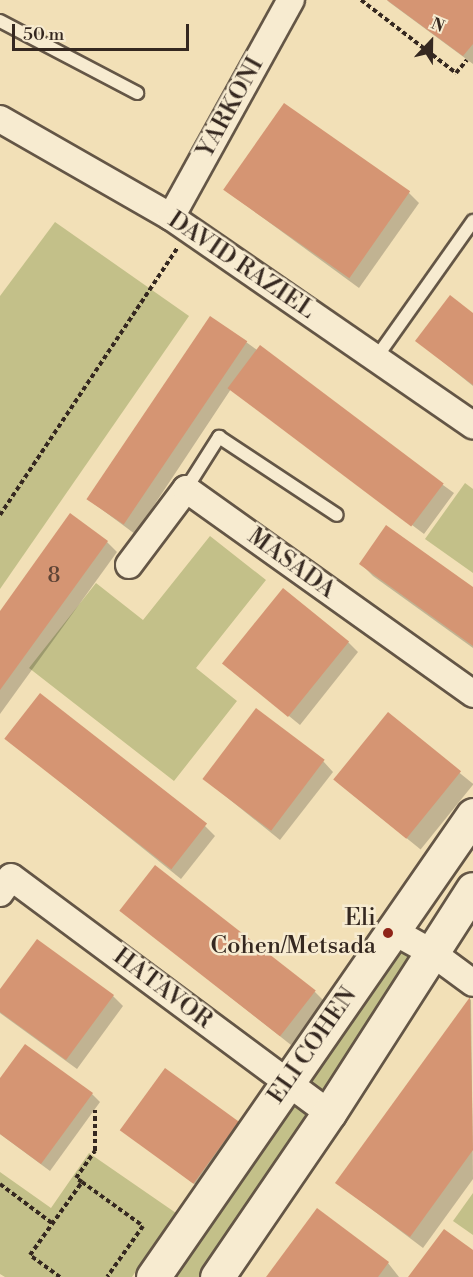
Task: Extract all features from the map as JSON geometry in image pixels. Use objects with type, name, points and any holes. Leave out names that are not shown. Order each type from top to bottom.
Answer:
[{"type":"street","name":"YARKONI","points":[[171,217],[291,0]]},
{"type":"street","name":"DAVID RAZIEL","points":[[0,119],[171,217],[473,425]]},
{"type":"street","points":[[129,565],[186,489]]},
{"type":"street","name":"MASADA","points":[[186,489],[473,694]]},
{"type":"street","name":"ELI COHEN","points":[[153,1277],[473,815]]},
{"type":"street","name":"HATAVOR","points":[[0,893],[11,877],[329,1113]]},
{"type":"street","name":"ELI COHEN","points":[[217,1277],[329,1113],[473,890]]},
{"type":"street","points":[[393,931],[431,952],[473,983]]},
{"type":"lane","points":[[0,21],[137,93]]},
{"type":"lane","points":[[376,358],[473,221]]},
{"type":"lane","points":[[186,489],[219,437],[338,516]]},
{"type":"path","points":[[361,0],[456,73],[467,60]]},
{"type":"path","points":[[0,515],[156,286]]},
{"type":"path","points":[[95,1110],[95,1151],[76,1178],[143,1226],[107,1277]]},
{"type":"path","points":[[60,1277],[30,1255],[82,1182]]},
{"type":"path","points":[[0,1184],[52,1223]]},
{"type":"shaded area","points":[[55,222],[189,316],[0,589],[0,296]]},
{"type":"shaded area","points":[[465,483],[473,489],[473,573],[425,539]]},
{"type":"shaded area","points":[[210,536],[266,580],[196,668],[237,701],[174,781],[29,668],[96,583],[143,620]]},
{"type":"shaded area","points":[[393,931],[431,952],[217,1277],[153,1277]]},
{"type":"shaded area","points":[[89,1153],[176,1213],[132,1277],[5,1277],[0,1274],[0,1172],[51,1208]]},
{"type":"shaded area","points":[[473,1193],[473,1235],[453,1221]]},
{"type":"building","points":[[387,0],[473,0],[473,44],[463,56]]},
{"type":"building","points":[[284,103],[410,191],[349,278],[223,190]]},
{"type":"building","points":[[450,295],[473,313],[473,385],[415,341]]},
{"type":"building","points":[[210,316],[247,341],[124,524],[86,499]]},
{"type":"building","points":[[260,345],[444,483],[411,527],[228,388]]},
{"type":"building","points":[[70,513],[108,541],[0,690],[0,611]]},
{"type":"building","points":[[386,525],[473,587],[473,646],[359,564]]},
{"type":"building","points":[[283,588],[349,641],[288,717],[222,663]]},
{"type":"building","points":[[40,693],[207,824],[171,869],[4,739]]},
{"type":"building","points":[[256,708],[325,760],[271,831],[202,779]]},
{"type":"building","points":[[388,712],[461,771],[406,839],[333,780]]},
{"type":"building","points":[[155,865],[316,991],[280,1036],[119,911]]},
{"type":"building","points":[[37,939],[114,995],[66,1060],[0,1012],[0,989]]},
{"type":"building","points":[[470,997],[473,1150],[410,1237],[335,1183]]},
{"type":"building","points":[[25,1044],[93,1093],[41,1164],[0,1134],[0,1078]]},
{"type":"building","points":[[165,1068],[239,1121],[193,1184],[120,1130]]},
{"type":"building","points":[[317,1208],[389,1262],[378,1277],[266,1277]]},
{"type":"building","points":[[444,1229],[473,1250],[473,1277],[408,1277]]},
{"type":"place","name":"Eli Cohen/Metsada","points":[[388,933]]}]
